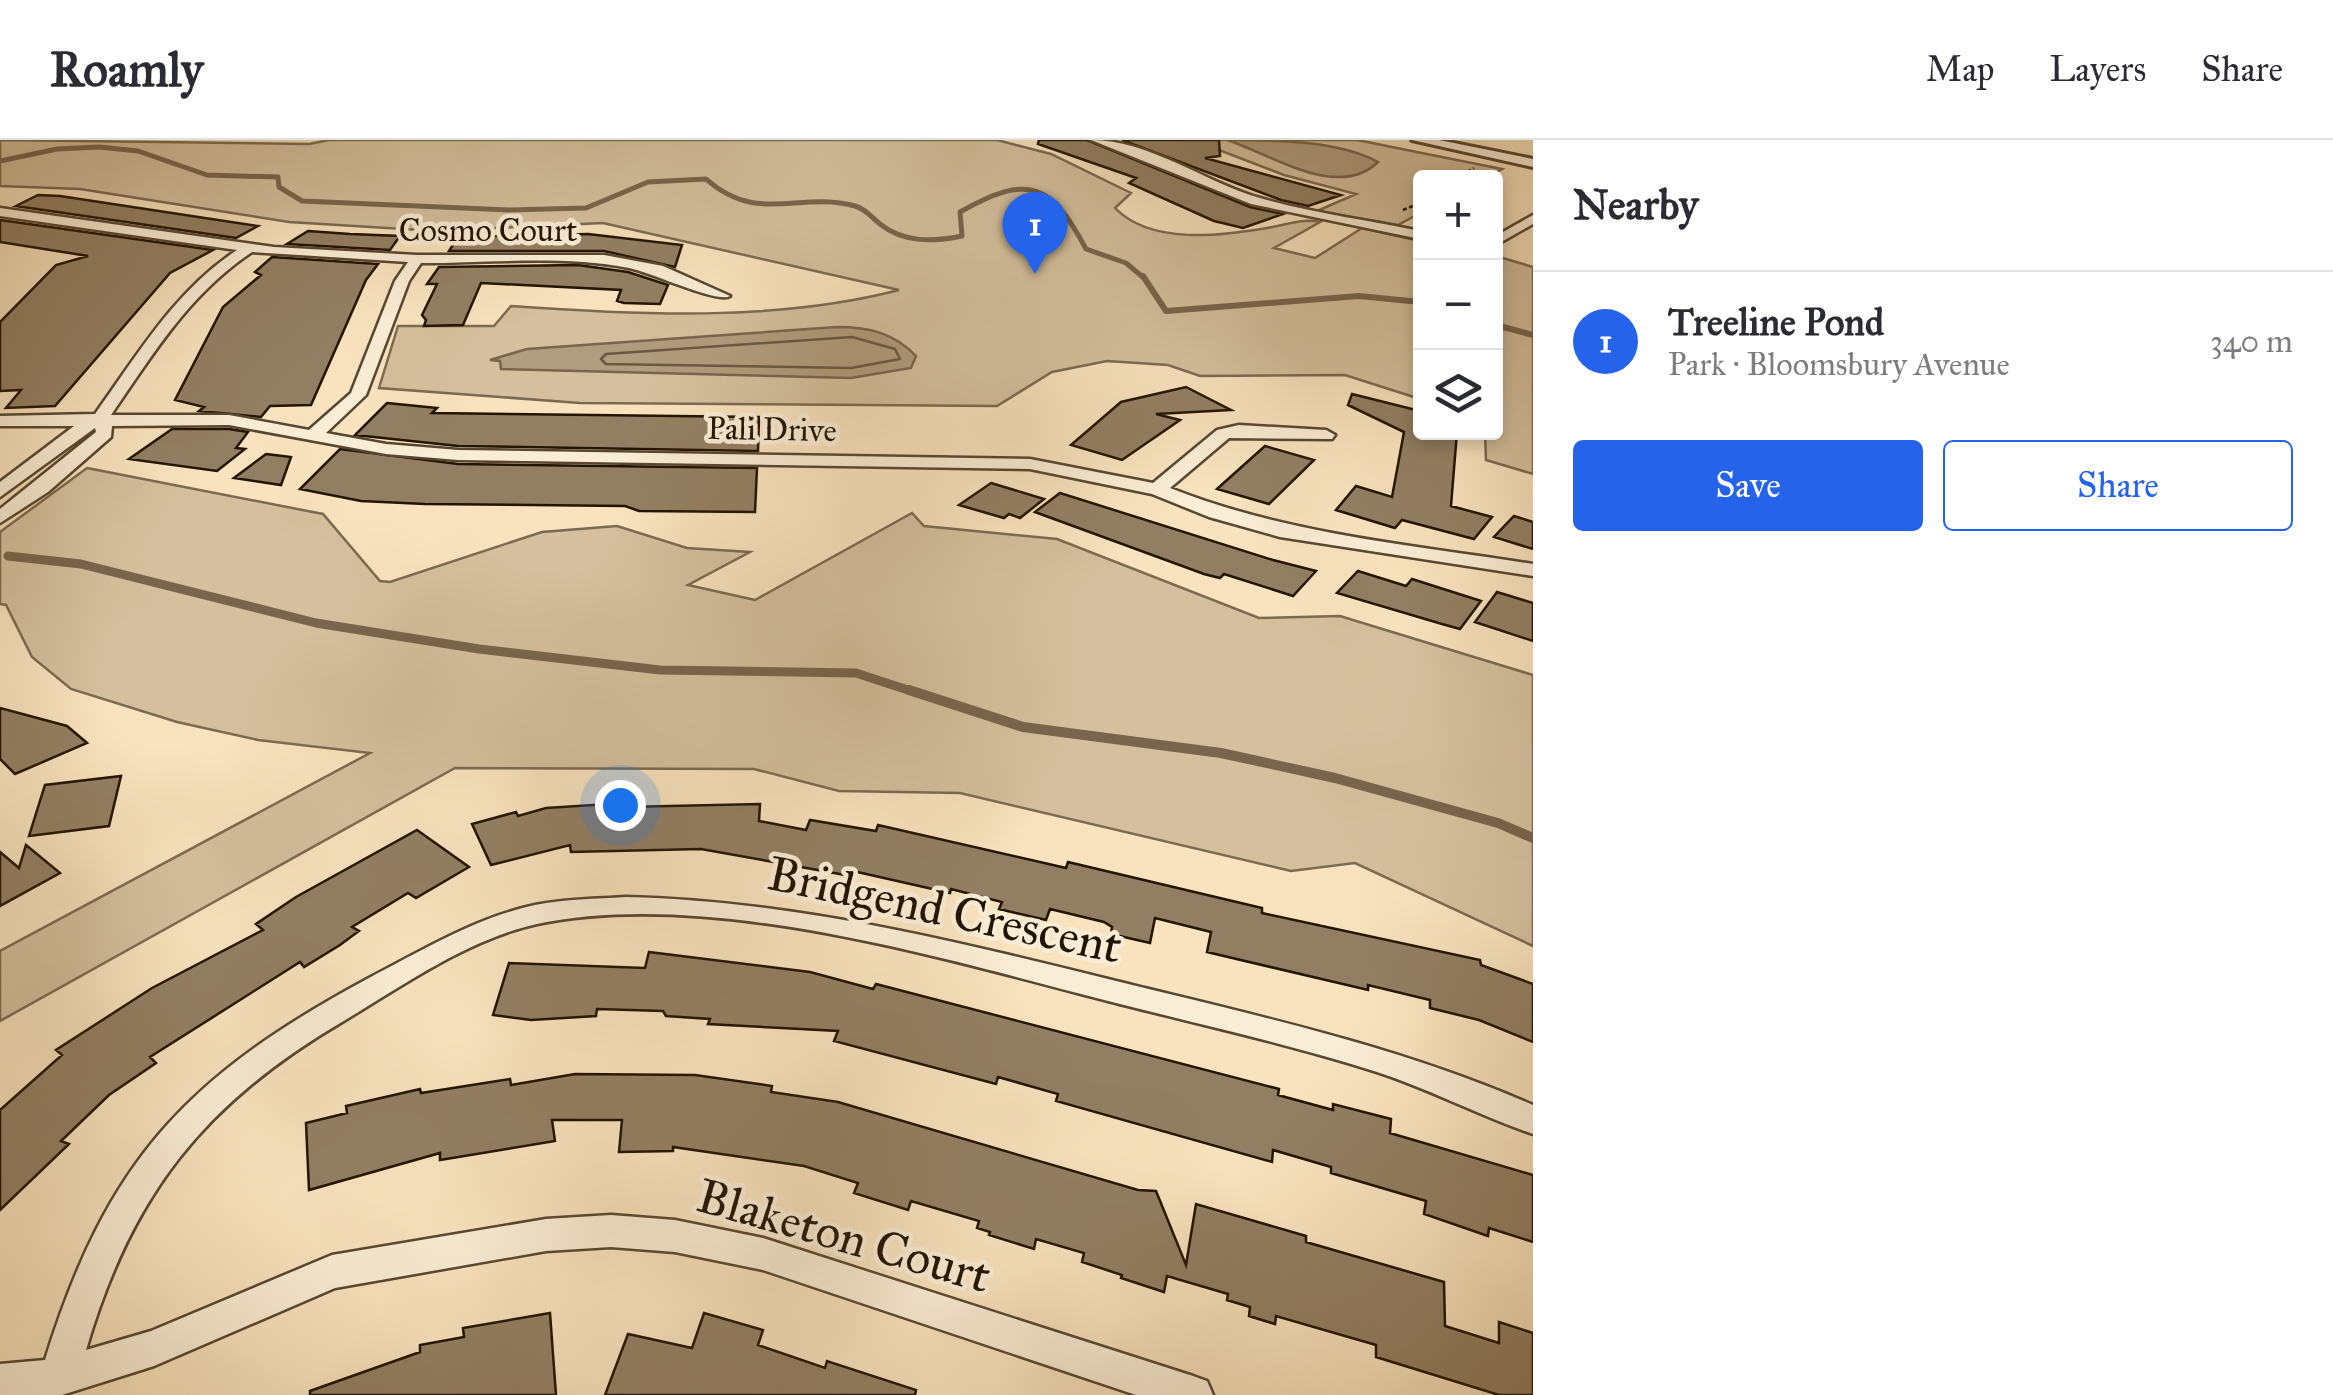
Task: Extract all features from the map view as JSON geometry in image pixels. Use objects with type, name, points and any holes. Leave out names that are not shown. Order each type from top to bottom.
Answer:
[{"type":"street","points":[[1096,140],[1141,154],[1255,202],[1413,234]]},
{"type":"street","points":[[1418,140],[1533,163]]},
{"type":"street","name":"Cosmo Court","points":[[0,212],[248,248],[417,259],[604,258],[658,269],[722,296]]},
{"type":"street","points":[[1503,237],[1533,218]]},
{"type":"street","points":[[0,491],[72,434],[101,418],[179,306],[218,269],[248,248]]},
{"type":"street","points":[[313,435],[358,395],[402,281],[417,259]]},
{"type":"street","points":[[0,517],[35,495],[94,444],[105,433],[101,418]]},
{"type":"street","name":"Pali Drive","points":[[0,421],[229,420],[386,449],[458,455],[1004,462],[1059,468],[1156,489],[1216,513],[1280,530],[1533,570]]},
{"type":"street","points":[[1156,489],[1223,434],[1239,430],[1326,435]]},
{"type":"street","name":"Bridgend Crescent","points":[[59,1377],[78,1309],[126,1209],[173,1139],[220,1089],[297,1032],[473,935],[515,917],[632,908],[762,916],[901,938],[1290,1036],[1465,1087],[1533,1120]]},
{"type":"street","name":"Blaketon Court","points":[[0,1383],[59,1377],[154,1348],[332,1272],[546,1234],[612,1232],[675,1236],[763,1254],[1194,1395]]},
{"type":"shaded area","points":[[0,140],[309,144],[329,140],[997,140],[1051,154],[1131,193],[1115,208],[1130,220],[1167,233],[1208,235],[1300,221],[1320,222],[1274,248],[1315,258],[1362,228],[1413,239],[1413,397],[1345,375],[1200,376],[1168,365],[1107,361],[1052,372],[997,406],[580,403],[379,388],[398,326],[494,326],[511,306],[608,312],[755,311],[852,300],[899,290],[603,223],[436,231],[289,222],[80,189],[0,186]]},
{"type":"shaded area","points":[[1193,140],[1357,140],[1502,169],[1413,170],[1413,217],[1398,225],[1317,211],[1356,194],[1284,175]]},
{"type":"shaded area","points":[[1503,258],[1533,267],[1533,474],[1486,460],[1485,440],[1503,440]]},
{"type":"shaded area","points":[[87,468],[323,514],[380,581],[390,582],[542,532],[617,526],[687,548],[750,552],[688,585],[755,600],[912,513],[924,526],[1057,539],[1259,618],[1340,616],[1533,675],[1533,946],[1355,863],[1291,871],[960,793],[839,791],[754,769],[455,768],[0,1021],[0,951],[370,753],[258,740],[177,722],[71,689],[32,657],[6,605],[0,604],[0,532]]},
{"type":"water","points":[[1227,140],[1325,145],[1378,162],[1362,173],[1324,176]]},
{"type":"water","points":[[860,328],[890,337],[916,356],[911,368],[851,378],[501,369],[500,361],[490,360],[527,349]]},
{"type":"building","points":[[1039,140],[1087,140],[1250,207],[1283,214],[1243,228],[1214,221],[1129,183],[1136,178],[1038,144]]},
{"type":"building","points":[[1122,140],[1219,140],[1220,156],[1205,158],[1341,195],[1308,206],[1281,200]]},
{"type":"building","points":[[38,195],[258,226],[236,238],[16,206]]},
{"type":"building","points":[[0,220],[213,250],[170,273],[55,406],[6,408],[21,390],[0,391],[0,322],[56,265],[88,256],[0,242]]},
{"type":"building","points":[[308,231],[400,236],[390,250],[287,244]]},
{"type":"building","points":[[588,234],[682,245],[675,267],[604,251],[449,251],[458,237]]},
{"type":"building","points":[[272,257],[378,264],[366,280],[311,405],[270,406],[261,417],[199,411],[204,407],[175,400],[223,307],[261,275],[255,272]]},
{"type":"building","points":[[578,265],[628,272],[668,285],[660,304],[617,301],[621,290],[481,283],[463,325],[424,326],[426,320],[422,315],[437,284],[427,284],[439,267]]},
{"type":"building","points":[[1186,387],[1231,410],[1156,414],[1180,420],[1122,460],[1071,445],[1121,402]]},
{"type":"building","points":[[1352,394],[1413,409],[1413,440],[1456,440],[1451,506],[1492,517],[1474,539],[1402,520],[1395,528],[1336,510],[1356,486],[1392,497],[1404,432],[1348,405]]},
{"type":"building","points":[[387,403],[437,408],[432,413],[759,417],[758,451],[458,446],[355,435]]},
{"type":"building","points":[[172,429],[248,432],[236,448],[245,449],[217,471],[129,459]]},
{"type":"building","points":[[1265,446],[1314,460],[1269,504],[1217,489]]},
{"type":"building","points":[[340,449],[458,464],[757,468],[755,512],[361,501],[300,489]]},
{"type":"building","points":[[266,454],[291,457],[281,485],[234,478]]},
{"type":"building","points":[[991,483],[1044,499],[1020,518],[1009,514],[1004,518],[959,505]]},
{"type":"building","points":[[1060,493],[1316,571],[1293,596],[1224,574],[1220,578],[1204,574],[1035,512]]},
{"type":"building","points":[[1514,516],[1533,522],[1533,549],[1494,537]]},
{"type":"building","points":[[1358,571],[1406,586],[1412,579],[1481,601],[1460,629],[1337,593]]},
{"type":"building","points":[[1497,592],[1533,603],[1533,641],[1475,622]]},
{"type":"building","points":[[0,708],[67,726],[87,743],[15,774],[0,759]]},
{"type":"building","points":[[121,776],[109,826],[29,836],[45,785]]},
{"type":"building","points":[[624,803],[624,807],[760,804],[759,821],[806,830],[810,820],[876,831],[878,825],[1066,868],[1068,862],[1262,908],[1262,913],[1480,960],[1481,965],[1533,984],[1533,1042],[1479,1020],[1430,1008],[1430,1000],[1368,985],[1368,990],[1207,952],[1211,932],[1155,918],[1150,943],[1111,934],[1112,927],[1104,922],[1050,909],[1046,920],[999,909],[1002,902],[951,889],[950,893],[853,871],[851,876],[701,849],[571,852],[570,845],[491,865],[472,824],[516,812],[518,816],[546,808]]},
{"type":"building","points":[[417,830],[469,867],[416,898],[408,893],[352,927],[359,931],[340,945],[304,967],[300,962],[150,1057],[156,1063],[109,1095],[61,1141],[69,1144],[0,1210],[0,1110],[62,1055],[56,1050],[152,988],[263,930],[256,924],[296,897]]},
{"type":"building","points":[[26,845],[60,873],[0,906],[0,852],[19,868]]},
{"type":"building","points":[[649,952],[810,972],[873,989],[876,984],[1279,1089],[1278,1095],[1333,1110],[1333,1104],[1391,1119],[1390,1133],[1533,1175],[1533,1242],[1489,1228],[1488,1236],[1424,1214],[1426,1201],[1331,1173],[1331,1167],[1273,1150],[1272,1162],[1056,1101],[1058,1094],[998,1077],[996,1084],[834,1041],[838,1031],[708,1024],[710,1019],[666,1016],[663,1011],[597,1009],[596,1016],[531,1020],[493,1015],[509,963],[645,968]]},
{"type":"building","points":[[575,1074],[695,1075],[772,1086],[771,1092],[838,1102],[1138,1190],[1156,1191],[1186,1265],[1196,1204],[1306,1236],[1306,1242],[1444,1282],[1445,1326],[1499,1343],[1499,1322],[1533,1333],[1533,1395],[1499,1395],[1376,1357],[1376,1345],[1276,1316],[1275,1324],[1249,1316],[1250,1307],[1227,1300],[1228,1294],[1167,1276],[1164,1292],[1082,1262],[1084,1253],[1036,1239],[1034,1249],[989,1235],[990,1232],[977,1228],[979,1221],[911,1201],[908,1210],[854,1193],[858,1183],[804,1166],[673,1147],[673,1151],[619,1152],[622,1120],[552,1120],[555,1141],[440,1160],[440,1153],[309,1190],[306,1123],[347,1113],[346,1106],[420,1089],[421,1093],[510,1079],[511,1085]]},
{"type":"building","points":[[550,1313],[556,1395],[310,1395],[310,1391],[420,1352],[420,1345],[464,1337],[463,1328]]},
{"type":"building","points":[[704,1313],[763,1330],[758,1345],[825,1368],[827,1361],[916,1390],[915,1395],[605,1395],[628,1334],[692,1348]]},
{"type":"waterway","points":[[0,161],[57,149],[99,147],[138,151],[207,175],[278,177],[279,187],[302,201],[509,210],[586,208],[648,182],[706,179],[743,201],[834,202],[855,206],[899,235],[930,240],[962,236],[960,212],[1003,192],[1021,189],[1049,198],[1086,249],[1126,263],[1145,279]]},
{"type":"waterway","points":[[1145,279],[1166,311],[1359,296],[1413,301]]},
{"type":"waterway","points":[[1503,327],[1533,335]]},
{"type":"waterway","points":[[8,556],[81,564],[316,623],[479,649],[660,670],[856,673],[917,693]]},
{"type":"waterway","points":[[909,690],[1023,727],[1221,753],[1335,778],[1498,823],[1533,838]]},
{"type":"place","name":"Treeline Pond","points":[[1035,274]]}]
